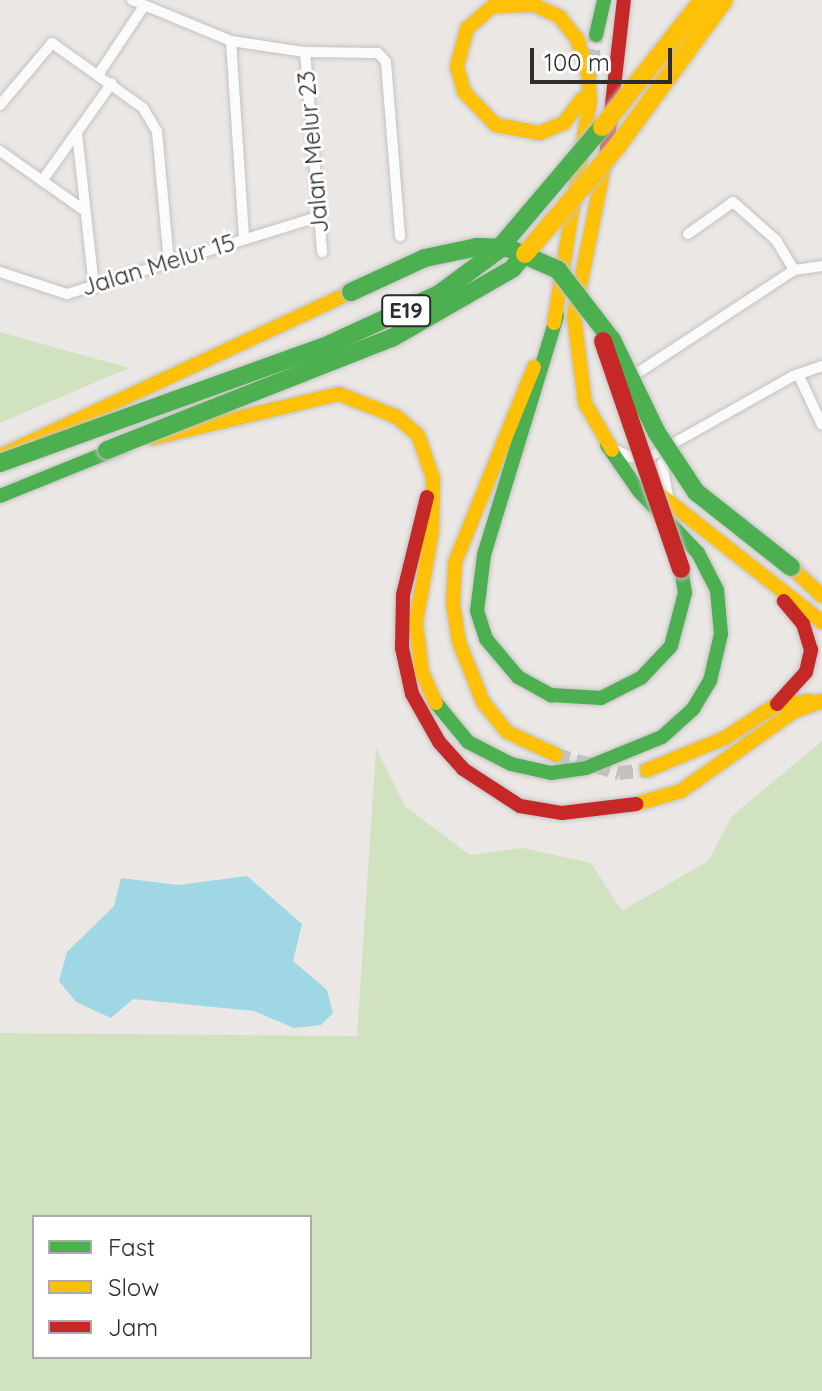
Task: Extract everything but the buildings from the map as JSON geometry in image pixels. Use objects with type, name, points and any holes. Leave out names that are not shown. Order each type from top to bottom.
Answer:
[{"type":"main road","points":[[596,35],[604,0]]},
{"type":"main road","points":[[107,450],[316,397],[363,399],[397,417],[418,435],[433,478],[432,531],[416,623],[422,672],[439,710],[468,742],[511,764],[551,773],[586,768],[662,737],[693,709],[710,681],[721,634],[717,590],[698,553],[607,445],[585,403],[574,316],[617,85],[626,24],[624,0]]},
{"type":"main road","name":"E19","points":[[0,463],[330,344],[439,294],[496,252],[538,209],[703,0]]},
{"type":"main road","name":"E19","points":[[0,496],[107,450],[392,338],[512,269],[616,148],[724,0]]},
{"type":"main road","points":[[582,99],[564,123],[540,133],[496,125],[464,92],[457,67],[467,29],[493,6],[534,5],[560,17],[577,39],[588,74],[590,101],[557,316],[484,555],[477,611],[486,639],[518,677],[551,695],[601,698],[641,678],[671,646],[685,593],[681,569],[599,322]]},
{"type":"main road","points":[[0,456],[412,263],[454,250],[508,248],[535,258],[573,284],[599,322],[696,492],[791,567],[822,596]]},
{"type":"main road","points":[[556,755],[507,732],[483,702],[459,642],[453,604],[455,563],[557,316]]},
{"type":"main road","points":[[607,445],[669,502],[822,622]]},
{"type":"main road","points":[[433,478],[403,595],[402,648],[412,694],[439,742],[463,769],[520,806],[562,813],[650,802],[681,791],[793,712],[822,700]]},
{"type":"main road","points":[[647,770],[725,738],[777,704],[806,672],[811,650],[803,624],[768,582]]},
{"type":"main road","points":[[777,704],[822,700]]},
{"type":"street","points":[[132,0],[231,41],[305,52],[367,48],[386,62],[400,236]]},
{"type":"street","points":[[100,72],[144,6]]},
{"type":"street","points":[[231,41],[244,239]]},
{"type":"street","points":[[0,105],[52,43],[100,72],[153,117],[157,131],[169,263]]},
{"type":"street","name":"Jalan Melur 23","points":[[305,52],[322,252]]},
{"type":"street","points":[[42,181],[112,83]]},
{"type":"street","points":[[77,133],[94,287]]},
{"type":"street","points":[[0,151],[85,211]]},
{"type":"street","points":[[688,234],[733,202],[776,240],[794,270]]},
{"type":"street","name":"Jalan Melur 15","points":[[0,272],[56,293],[94,287],[318,217]]},
{"type":"street","points":[[639,372],[794,270],[822,266]]},
{"type":"street","points":[[607,445],[631,457],[672,448],[798,374],[822,366]]},
{"type":"street","points":[[798,374],[822,425]]},
{"type":"street","points":[[669,502],[662,464],[672,448]]},
{"type":"green space","points":[[0,332],[129,368],[0,423]]},
{"type":"green space","points":[[822,741],[822,1391],[0,1391],[0,1033],[357,1036],[376,748],[405,806],[470,855],[523,848],[591,863],[622,911],[708,861],[732,816]]},
{"type":"water","points":[[247,876],[302,924],[293,961],[327,990],[333,1013],[321,1025],[294,1028],[254,1011],[133,999],[111,1018],[76,1002],[59,981],[67,952],[114,906],[121,878],[178,885]]},
{"type":"tunnel","points":[[588,84],[596,35]]},
{"type":"tunnel","points":[[556,755],[619,773],[647,770]]},
{"type":"traffic: fast","points":[[596,35],[604,0]]},
{"type":"traffic: fast","points":[[0,463],[330,344],[439,294],[496,252],[602,127]]},
{"type":"traffic: fast","points":[[351,292],[425,258],[477,247],[508,248],[558,270],[612,340],[657,433],[696,492],[791,567]]},
{"type":"traffic: fast","points":[[107,450],[392,338],[512,269],[525,254]]},
{"type":"traffic: fast","points":[[557,316],[484,555],[477,611],[486,639],[518,677],[551,695],[601,698],[641,678],[671,646],[685,593],[681,569]]},
{"type":"traffic: fast","points":[[436,703],[468,742],[511,764],[551,773],[586,768],[662,737],[693,709],[710,681],[721,634],[717,590],[698,553],[639,491],[607,445]]},
{"type":"traffic: fast","points":[[0,496],[121,447]]},
{"type":"traffic: slow","points":[[602,127],[703,0]]},
{"type":"traffic: slow","points":[[525,254],[616,148],[724,0]]},
{"type":"traffic: slow","points":[[554,323],[590,101],[588,74],[577,39],[560,17],[534,5],[493,6],[467,29],[457,67],[464,92],[496,125],[540,133],[564,123],[582,99]]},
{"type":"traffic: slow","points":[[606,157],[574,316],[585,403],[612,450]]},
{"type":"traffic: slow","points":[[0,456],[351,292]]},
{"type":"traffic: slow","points":[[534,367],[455,563],[453,604],[459,642],[483,702],[507,732],[556,755]]},
{"type":"traffic: slow","points":[[153,438],[339,394],[397,417],[418,435],[433,478],[432,531],[416,623],[422,672],[436,703]]},
{"type":"traffic: slow","points":[[653,489],[822,622]]},
{"type":"traffic: slow","points":[[791,567],[822,596]]},
{"type":"traffic: slow","points":[[647,770],[725,738],[777,704],[810,701]]},
{"type":"traffic: slow","points":[[636,804],[681,791],[793,712],[822,701]]},
{"type":"traffic: jam","points":[[606,157],[624,0]]},
{"type":"traffic: jam","points":[[603,341],[681,569]]},
{"type":"traffic: jam","points":[[427,497],[403,595],[402,648],[412,694],[439,742],[463,769],[520,806],[562,813],[636,804]]},
{"type":"traffic: jam","points":[[777,704],[806,672],[811,650],[803,624],[784,601]]}]
